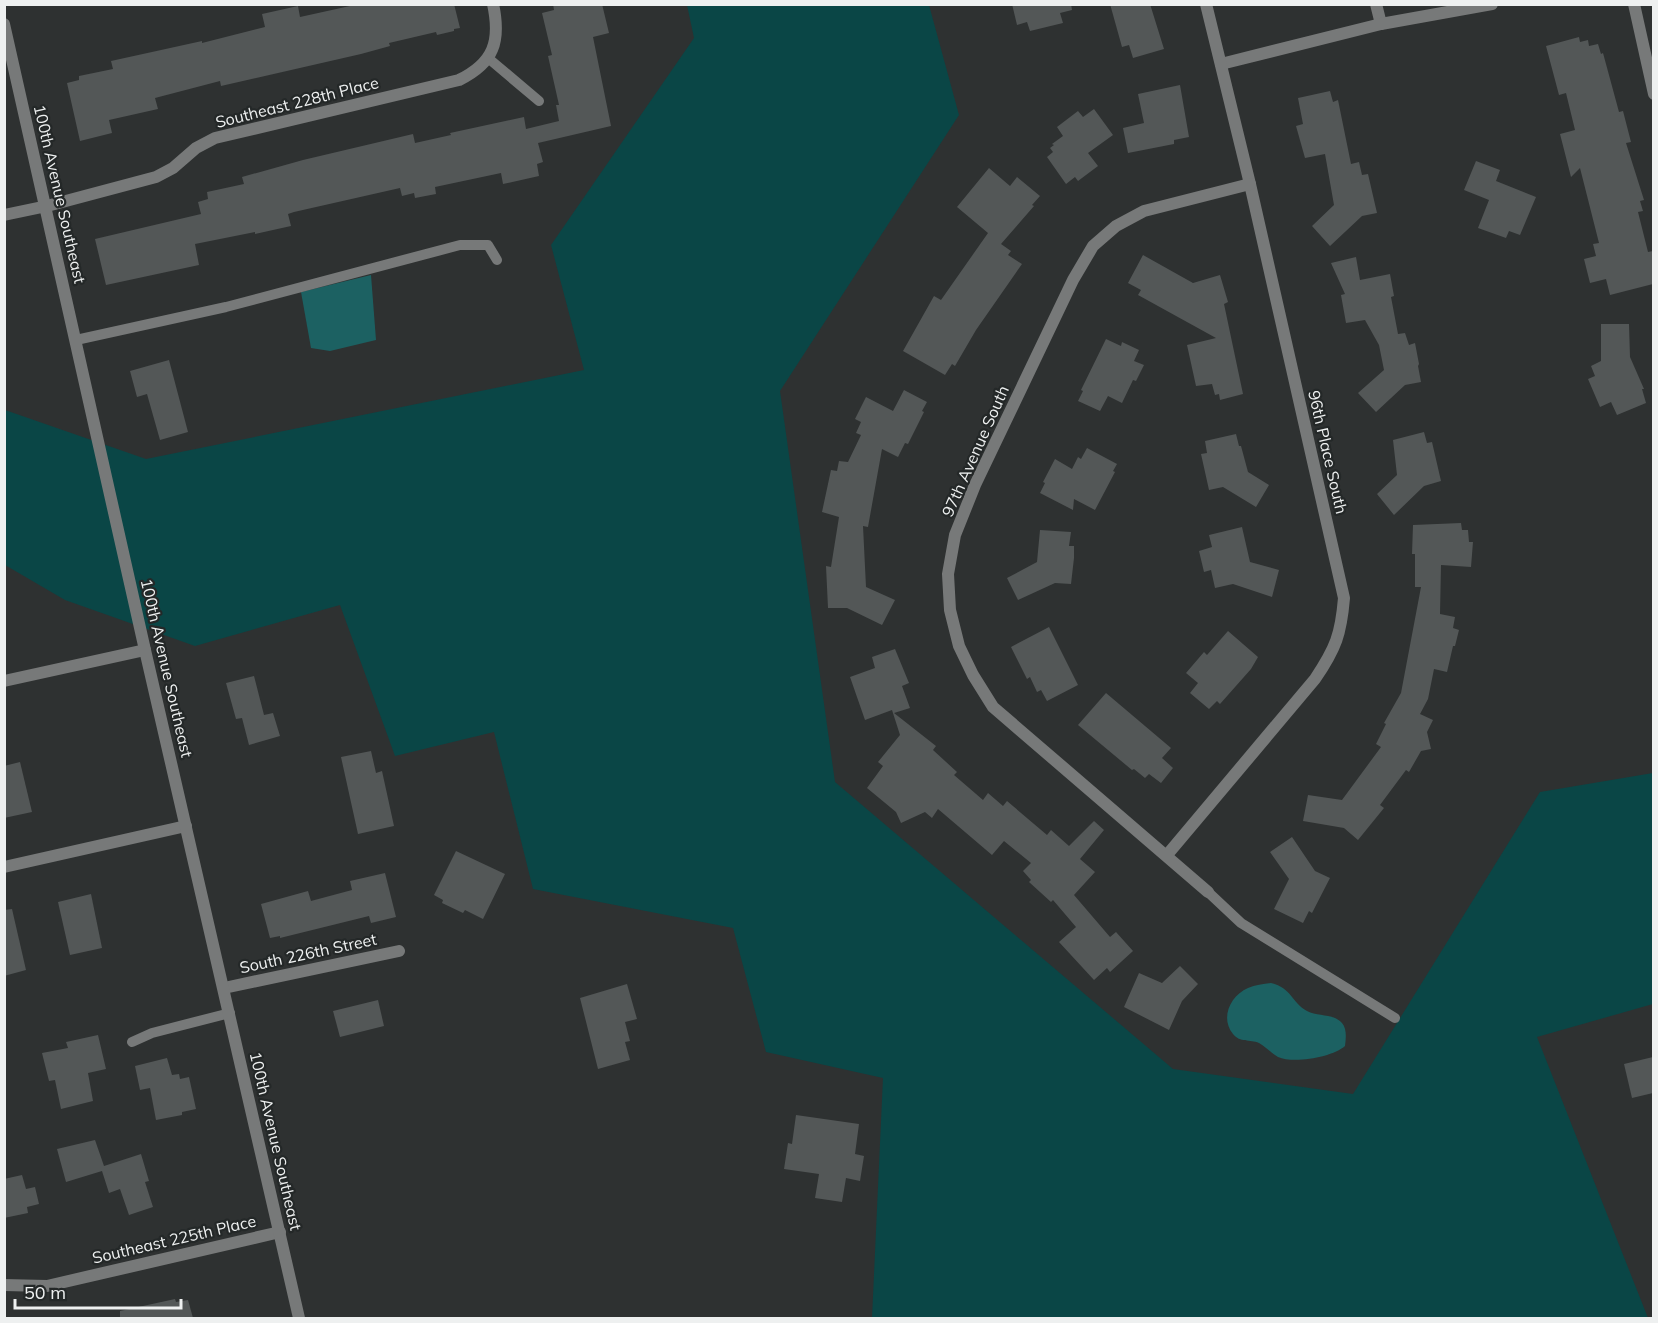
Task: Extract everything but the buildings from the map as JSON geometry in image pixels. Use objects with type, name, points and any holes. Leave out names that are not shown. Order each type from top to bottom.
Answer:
[{"type":"street","points":[[488,58],[495,44],[498,24],[493,4]]},
{"type":"street","name":"96th Place South","points":[[1167,855],[1316,679],[1333,652],[1342,625],[1344,598],[1250,184],[1206,4]]},
{"type":"street","points":[[1376,4],[1381,24]]},
{"type":"street","points":[[1221,64],[1381,24],[1492,4]]},
{"type":"street","points":[[1634,4],[1653,94]]},
{"type":"street","name":"100th Avenue Southeast","points":[[4,24],[299,1318]]},
{"type":"street","name":"Southeast 228th Place","points":[[4,215],[156,177],[173,168],[196,148],[215,138],[459,80],[474,73],[488,58]]},
{"type":"street","name":"97th Avenue South","points":[[1208,892],[993,707],[973,675],[959,646],[950,610],[948,573],[955,535],[975,485],[1073,280],[1093,246],[1116,226],[1144,211],[1250,184]]},
{"type":"street","points":[[4,681],[145,650]]},
{"type":"street","points":[[4,867],[186,826]]},
{"type":"street","name":"South 226th Street","points":[[224,988],[399,951]]},
{"type":"street","name":"Southeast 225th Place","points":[[4,1285],[47,1286],[280,1232]]},
{"type":"lane","points":[[488,58],[539,101]]},
{"type":"lane","points":[[76,340],[226,308],[460,245],[488,245],[497,260]]},
{"type":"lane","points":[[1208,892],[1241,923],[1395,1018]]},
{"type":"lane","points":[[132,1042],[152,1033],[230,1013]]},
{"type":"shaded area","points":[[687,5],[929,5],[959,115],[780,391],[835,782],[1173,1069],[1353,1094],[1540,792],[1653,773],[1653,1004],[1537,1037],[1648,1318],[872,1318],[883,1078],[766,1052],[733,928],[533,889],[494,732],[395,756],[340,605],[195,646],[65,600],[5,565],[5,410],[146,459],[584,370],[551,245],[694,38]]},
{"type":"shaded area","points":[[371,275],[376,340],[330,351],[311,348],[301,292]]},
{"type":"shaded area","points":[[1271,983],[1283,988],[1307,1011],[1330,1016],[1342,1023],[1345,1028],[1345,1046],[1323,1056],[1294,1060],[1278,1057],[1259,1043],[1236,1037],[1227,1021],[1232,1002],[1236,996],[1248,988]]}]
